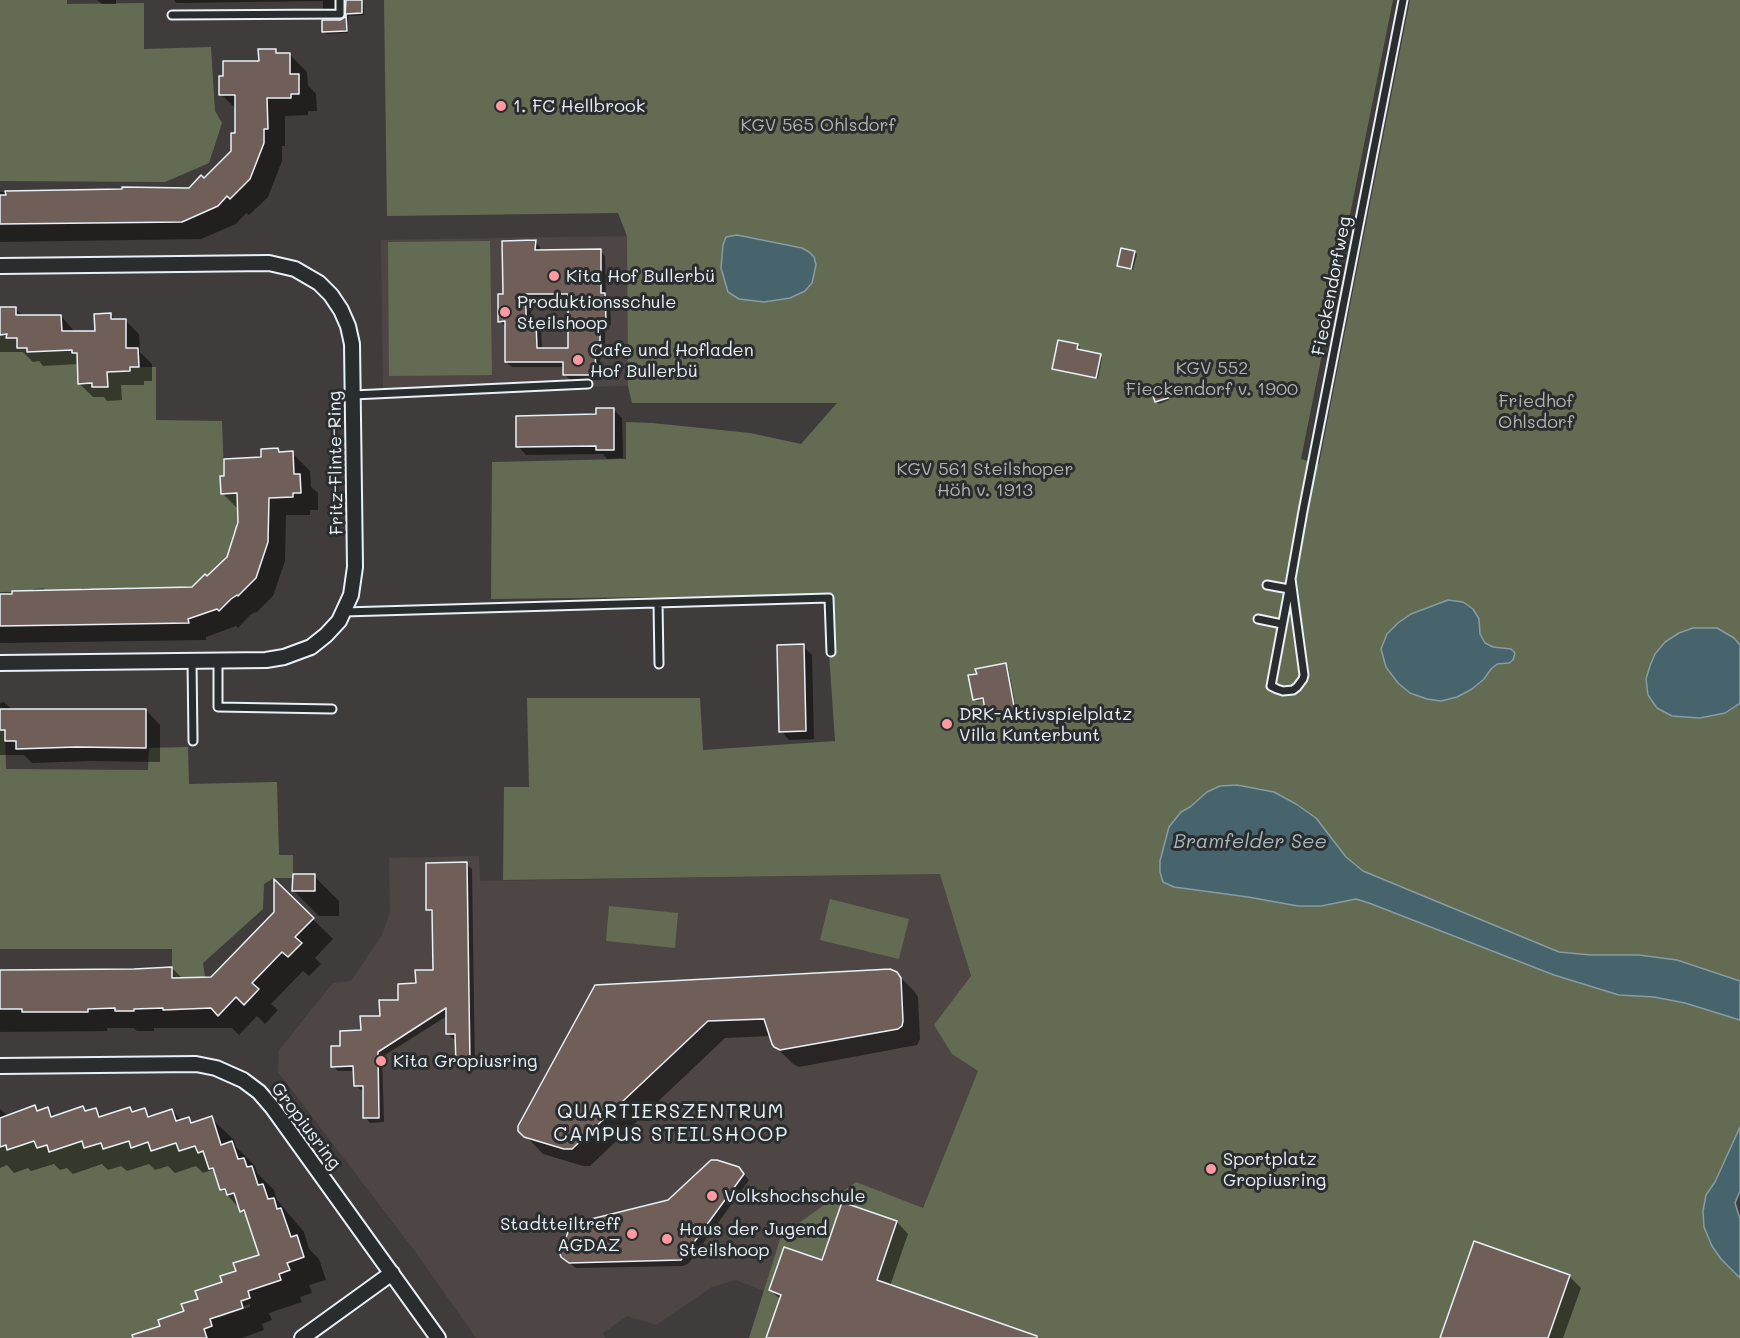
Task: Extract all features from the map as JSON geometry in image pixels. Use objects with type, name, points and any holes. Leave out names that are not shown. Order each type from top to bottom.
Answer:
[{"type":"street","name":"Fritz-Flinte-Ring","points":[[0,266],[278,264],[295,269],[325,289],[337,302],[345,318],[352,344],[355,577],[344,612],[326,635],[311,647],[294,655],[266,660],[0,663]]},
{"type":"street","name":"Gropiusring","points":[[0,1066],[186,1064],[216,1068],[235,1075],[266,1099],[438,1338]]},
{"type":"street","points":[[302,1338],[392,1274]]},
{"type":"lane","points":[[172,15],[339,14],[339,0]]},
{"type":"lane","name":"Fieckendorfweg","points":[[1291,579],[1304,675],[1297,687],[1283,691],[1271,686],[1282,624],[1403,0]]},
{"type":"lane","points":[[353,395],[588,384]]},
{"type":"lane","points":[[1267,585],[1289,589]]},
{"type":"lane","points":[[344,612],[829,598],[831,652]]},
{"type":"lane","points":[[658,603],[659,664]]},
{"type":"lane","points":[[1258,619],[1282,624]]},
{"type":"lane","points":[[192,660],[193,741]]},
{"type":"lane","points":[[218,660],[218,707],[332,709]]},
{"type":"shaded area","name":"Produktionsschule Steilshoop","points":[[627,236],[628,386],[383,390],[381,240]]},
{"type":"shaded area","points":[[479,856],[480,881],[941,874],[971,977],[952,1054],[978,1071],[923,1208],[781,1236],[764,1291],[736,1280],[712,1287],[656,1325],[627,1316],[603,1333],[605,1338],[476,1338],[417,1254],[278,1072],[279,1050],[333,983],[351,981],[382,935],[390,912],[389,858]]},
{"type":"green space","points":[[0,0],[67,0],[67,4],[144,3],[144,49],[211,47],[215,111],[222,123],[209,163],[165,182],[0,181]]},
{"type":"green space","points":[[384,0],[1393,0],[1301,459],[1319,464],[1410,0],[1740,0],[1740,645],[1734,638],[1717,628],[1693,628],[1679,633],[1646,679],[1648,695],[1657,708],[1672,716],[1700,718],[1725,713],[1740,703],[1740,981],[1677,960],[1639,955],[1559,952],[1363,871],[1346,857],[1316,818],[1274,792],[1257,788],[1207,792],[1181,812],[1169,828],[1160,862],[1160,872],[1174,887],[1321,906],[1356,899],[1554,975],[1619,994],[1685,1003],[1740,1020],[1740,1127],[1715,1182],[1706,1195],[1721,1259],[1740,1278],[1740,1338],[749,1338],[781,1236],[856,1182],[923,1208],[978,1071],[952,1054],[934,1025],[971,976],[940,874],[503,880],[504,787],[529,787],[527,698],[700,698],[703,750],[835,741],[825,595],[491,599],[492,462],[626,459],[626,422],[750,433],[801,444],[837,403],[632,403],[628,386],[627,236],[618,213],[387,216]],"holes":[[[737,235],[802,248],[814,257],[815,273],[726,238]],[[1448,600],[1479,619],[1480,634],[1485,643],[1503,648],[1509,663],[1497,664],[1484,679],[1410,693],[1398,683],[1386,667],[1387,634],[1411,614]]]},
{"type":"green space","points":[[490,241],[492,375],[389,376],[388,242]]},
{"type":"green space","points":[[7,334],[7,338],[17,338],[17,348],[27,348],[27,353],[38,352],[38,347],[53,351],[72,348],[73,353],[87,353],[87,372],[78,372],[78,383],[92,383],[92,387],[108,387],[107,372],[130,371],[130,367],[156,367],[156,420],[222,421],[224,476],[220,476],[221,493],[237,493],[237,512],[242,522],[236,523],[236,532],[231,542],[236,544],[232,559],[227,557],[200,586],[184,592],[182,587],[172,587],[163,591],[163,587],[155,587],[155,591],[140,591],[139,587],[129,588],[128,591],[91,594],[91,588],[81,588],[81,592],[70,590],[44,593],[44,588],[33,589],[32,593],[12,591],[12,593],[0,594],[0,335]]},
{"type":"green space","points":[[0,730],[5,730],[6,769],[148,770],[149,748],[188,747],[189,784],[277,782],[279,855],[293,855],[293,878],[274,878],[264,884],[263,909],[203,963],[205,977],[172,978],[172,949],[0,949]]},
{"type":"green space","points":[[830,899],[909,919],[899,959],[820,940]]},
{"type":"green space","points":[[609,906],[678,913],[675,948],[606,941]]},
{"type":"green space","points":[[34,1141],[37,1148],[47,1145],[50,1152],[82,1141],[84,1148],[101,1143],[103,1149],[129,1141],[131,1148],[148,1142],[195,1146],[198,1153],[203,1151],[227,1195],[233,1193],[240,1211],[244,1210],[249,1227],[266,1222],[257,1248],[259,1255],[234,1263],[236,1271],[220,1276],[222,1282],[195,1291],[198,1299],[182,1304],[184,1311],[158,1320],[160,1326],[147,1338],[0,1338],[0,1147],[6,1145],[7,1149]]},
{"type":"water","points":[[737,235],[802,248],[809,252],[814,257],[816,265],[812,283],[805,291],[790,298],[764,302],[739,299],[728,292],[721,268],[723,245],[726,237]]},
{"type":"water","points":[[1448,600],[1463,602],[1473,609],[1479,619],[1480,634],[1485,643],[1493,647],[1511,649],[1515,653],[1513,660],[1509,663],[1497,664],[1472,689],[1457,697],[1441,701],[1410,693],[1398,683],[1386,667],[1381,649],[1387,634],[1398,623],[1411,614]]},
{"type":"water","points":[[1693,628],[1717,628],[1734,638],[1740,645],[1740,703],[1725,713],[1700,718],[1672,716],[1657,708],[1648,695],[1646,679],[1655,654],[1665,642]]},
{"type":"water","name":"Bramfelder See","points":[[1237,785],[1274,792],[1296,804],[1316,818],[1346,857],[1363,871],[1559,952],[1639,955],[1677,960],[1740,981],[1740,1020],[1685,1003],[1654,997],[1619,995],[1554,975],[1356,899],[1321,906],[1298,906],[1174,887],[1163,882],[1160,861],[1169,827],[1181,812],[1207,792],[1220,786]]},
{"type":"water","points":[[1740,1127],[1740,1191],[1735,1203],[1740,1219],[1740,1278],[1712,1246],[1704,1227],[1703,1211],[1706,1195],[1715,1182]]},
{"type":"building","points":[[346,0],[362,0],[362,13],[346,14],[347,31],[322,32],[322,20],[340,20],[345,17]]},
{"type":"building","points":[[258,49],[276,49],[276,53],[290,53],[290,74],[299,74],[299,94],[291,94],[291,98],[267,98],[268,129],[264,129],[264,143],[250,179],[230,199],[227,196],[218,206],[182,222],[0,224],[0,195],[6,195],[5,191],[122,189],[122,187],[189,188],[201,175],[204,178],[231,151],[231,133],[235,133],[235,95],[219,95],[219,76],[223,76],[223,61],[259,61]]},
{"type":"building","points":[[536,240],[535,250],[601,249],[601,293],[605,293],[606,320],[600,320],[600,348],[595,348],[596,375],[563,375],[563,362],[505,362],[505,321],[498,322],[498,294],[503,294],[502,241]],"holes":[[[526,294],[568,294],[568,348],[537,348],[536,321],[526,321]]]},
{"type":"building","points":[[1121,248],[1135,251],[1131,269],[1117,266]]},
{"type":"building","points":[[0,307],[16,307],[16,315],[61,315],[62,331],[95,331],[94,314],[111,313],[111,319],[126,319],[126,348],[138,348],[139,367],[130,367],[130,371],[107,372],[108,387],[92,387],[92,383],[78,384],[77,353],[72,353],[72,350],[27,352],[27,348],[17,348],[17,338],[6,338],[7,334],[0,335]]},
{"type":"building","points":[[1058,340],[1078,344],[1077,349],[1101,354],[1096,378],[1052,369]]},
{"type":"building","points":[[1163,385],[1168,398],[1155,402],[1151,389]]},
{"type":"building","points":[[596,408],[614,408],[614,450],[596,450],[596,446],[516,447],[516,416],[596,414]]},
{"type":"building","points":[[278,448],[279,452],[293,451],[294,474],[300,474],[301,493],[293,493],[293,497],[269,498],[268,542],[256,578],[219,611],[217,609],[188,619],[189,623],[0,626],[0,594],[12,594],[12,591],[192,587],[227,557],[238,522],[237,493],[221,494],[220,476],[224,476],[224,459],[261,457],[261,449]]},
{"type":"building","points":[[804,644],[806,731],[779,732],[777,645]]},
{"type":"building","points":[[1006,663],[1015,711],[986,716],[983,698],[973,700],[968,675],[977,674],[975,669]]},
{"type":"building","points":[[0,709],[146,709],[146,748],[16,749],[16,741],[5,741],[5,730],[0,730]]},
{"type":"building","points":[[467,862],[470,1064],[456,1064],[455,1034],[446,1034],[446,1008],[378,1052],[379,1118],[363,1118],[363,1086],[354,1086],[353,1066],[331,1067],[331,1046],[340,1046],[340,1031],[361,1030],[360,1016],[380,1016],[379,1000],[398,1000],[398,984],[416,983],[415,970],[433,970],[432,910],[426,910],[426,863]]},
{"type":"building","points":[[293,874],[315,874],[315,891],[292,891]]},
{"type":"building","points":[[274,879],[314,918],[295,937],[302,943],[288,957],[282,952],[252,983],[259,989],[244,1005],[236,997],[218,1016],[211,1008],[115,1011],[115,1008],[88,1009],[88,1012],[22,1012],[22,1009],[0,1009],[0,970],[172,967],[172,978],[211,977],[274,912]]},
{"type":"building","points":[[890,969],[897,972],[901,978],[903,1021],[902,1026],[898,1029],[780,1050],[772,1044],[764,1019],[708,1021],[572,1149],[564,1149],[524,1137],[518,1131],[518,1126],[595,985]]},
{"type":"building","points":[[35,1105],[37,1111],[48,1107],[51,1117],[83,1106],[85,1111],[96,1108],[99,1117],[130,1107],[132,1112],[145,1108],[148,1117],[172,1109],[176,1121],[189,1117],[191,1123],[212,1116],[221,1145],[232,1141],[238,1159],[244,1158],[247,1167],[252,1166],[258,1185],[263,1184],[268,1199],[274,1198],[277,1209],[281,1208],[291,1237],[297,1235],[304,1257],[287,1263],[290,1270],[279,1274],[281,1280],[248,1291],[250,1298],[241,1301],[243,1308],[210,1319],[212,1326],[204,1329],[207,1338],[133,1338],[132,1335],[160,1326],[158,1320],[184,1311],[181,1304],[198,1299],[195,1291],[222,1282],[220,1276],[236,1271],[233,1263],[259,1255],[244,1210],[240,1212],[234,1193],[227,1195],[225,1189],[220,1190],[213,1168],[209,1169],[203,1151],[198,1153],[195,1146],[179,1151],[176,1143],[151,1151],[148,1142],[131,1148],[129,1141],[103,1149],[101,1143],[84,1148],[82,1141],[49,1152],[47,1145],[37,1148],[34,1141],[7,1150],[6,1145],[0,1147],[0,1118]]},
{"type":"building","points":[[711,1160],[739,1167],[744,1174],[681,1260],[569,1263],[561,1257],[560,1254],[571,1224],[668,1200]]},
{"type":"building","points":[[842,1202],[897,1221],[877,1280],[1037,1336],[1037,1338],[766,1338],[781,1295],[769,1290],[784,1247],[822,1260]]},
{"type":"building","points":[[1474,1241],[1570,1275],[1548,1338],[1440,1338]]},
{"type":"place","name":"1. FC Hellbrook","points":[[501,106]]},
{"type":"place","name":"Kita Hof Bullerbü","points":[[554,276]]},
{"type":"place","name":"Produktionsschule Steilshoop","points":[[505,312]]},
{"type":"place","name":"Cafe und Hofladen Hof Bullerbü","points":[[578,360]]},
{"type":"place","name":"DRK-Aktivspielplatz Villa Kunterbunt","points":[[947,724]]},
{"type":"place","name":"Kita Gropiusring","points":[[381,1061]]},
{"type":"place","name":"Sportplatz Gropiusring","points":[[1211,1169]]},
{"type":"place","name":"Volkshochschule","points":[[712,1196]]},
{"type":"place","name":"Stadtteiltreff AGDAZ","points":[[632,1234]]},
{"type":"place","name":"Haus der Jugend Steilshoop","points":[[667,1239]]},
{"type":"district","name":"QUARTIERSZENTRUM CAMPUS STEILSHOOP","points":[[671,1124]]},
{"type":"park label","name":"KGV 565 Ohlsdorf","points":[[818,125]]},
{"type":"park label","name":"KGV 552 Fieckendorf v. 1900","points":[[1212,378]]},
{"type":"park label","name":"Friedhof Ohlsdorf","points":[[1536,411]]},
{"type":"park label","name":"KGV 561 Steilshoper Höh v. 1913","points":[[985,479]]}]
